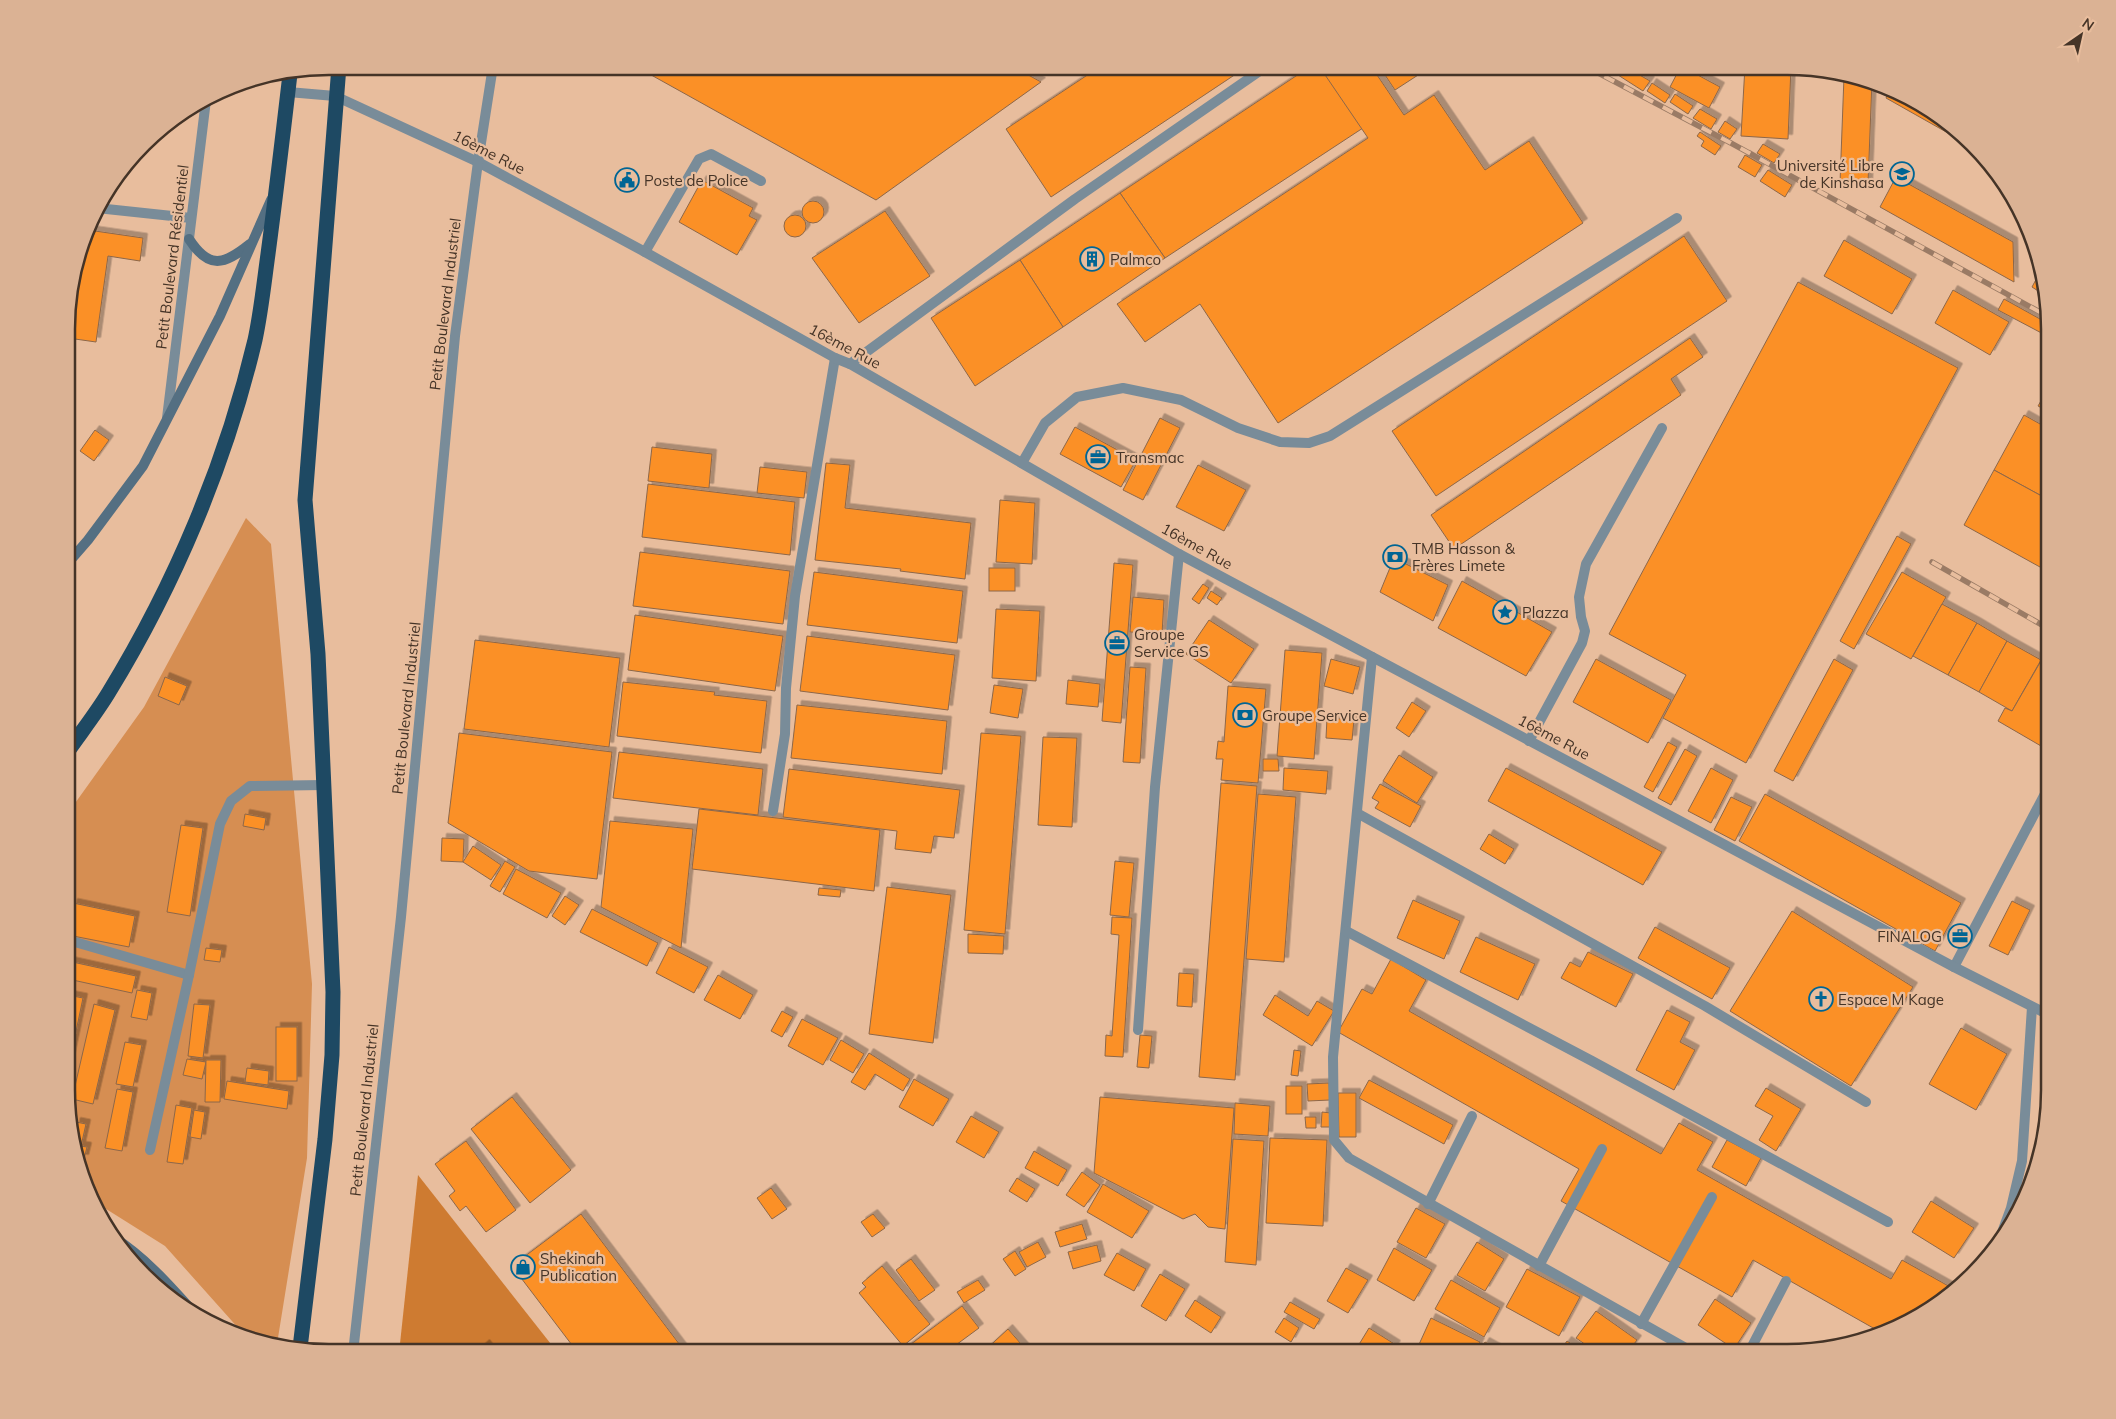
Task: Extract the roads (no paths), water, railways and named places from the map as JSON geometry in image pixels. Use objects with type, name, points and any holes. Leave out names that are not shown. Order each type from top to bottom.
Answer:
[{"type":"highway","points":[[301,1342],[325,1139],[332,1055],[333,992],[318,654],[305,500],[338,75]]},
{"type":"highway","points":[[75,741],[109,693],[163,596],[203,502],[234,417],[255,339],[278,185],[290,78]]},
{"type":"main road","points":[[75,555],[143,466],[220,316],[278,185]]},
{"type":"main road","points":[[189,239],[197,252],[215,261],[226,260],[238,254],[253,242]]},
{"type":"main road","points":[[136,1255],[177,1294]]},
{"type":"street","name":"Petit Boulevard Industriel","points":[[354,1344],[402,908],[455,336],[492,75]]},
{"type":"street","points":[[850,364],[1075,200],[1254,75]]},
{"type":"street","name":"16ème Rue","points":[[288,92],[335,96],[478,162],[835,358],[850,364],[1179,554],[1954,967],[2041,1011]]},
{"type":"street","name":"Petit Boulevard Résidentiel","points":[[167,418],[205,107]]},
{"type":"street","points":[[645,252],[699,159],[711,154],[761,181]]},
{"type":"street","points":[[105,209],[192,218]]},
{"type":"street","points":[[1022,463],[1046,423],[1077,397],[1123,388],[1181,400],[1238,428],[1280,442],[1309,443],[1330,436],[1677,218]]},
{"type":"street","points":[[773,811],[785,734],[786,688],[795,596],[835,358]]},
{"type":"street","points":[[1529,741],[1582,643],[1584,631],[1579,597],[1586,564],[1662,428]]},
{"type":"street","points":[[1138,1030],[1155,787],[1179,554]]},
{"type":"street","points":[[1372,657],[1333,1056],[1334,1140],[1349,1158],[1677,1344]]},
{"type":"street","points":[[150,1150],[220,824],[231,801],[250,786],[324,785]]},
{"type":"street","points":[[1954,967],[2041,801]]},
{"type":"street","points":[[1357,813],[1705,1006],[1866,1102]]},
{"type":"street","points":[[1346,931],[1592,1061],[1888,1222]]},
{"type":"street","points":[[75,942],[189,975]]},
{"type":"street","points":[[2009,1213],[2022,1161],[2032,1007]]},
{"type":"street","points":[[1428,1204],[1472,1116]]},
{"type":"street","points":[[1539,1266],[1602,1148]]},
{"type":"street","points":[[1641,1324],[1712,1197]]},
{"type":"street","points":[[1753,1344],[1786,1281]]},
{"type":"railway","points":[[1602,75],[1729,142],[2040,312]]},
{"type":"railway","points":[[1932,562],[2041,624]]},
{"type":"place","name":"Université Libre de Kinshasa","points":[[1902,174]]},
{"type":"place","name":"Poste de Police","points":[[627,180]]},
{"type":"place","name":"Palmco","points":[[1092,259]]},
{"type":"place","name":"Transmac","points":[[1098,457]]},
{"type":"place","name":"TMB Hasson & Frères Limete","points":[[1395,557]]},
{"type":"place","name":"Plazza","points":[[1505,612]]},
{"type":"place","name":"Groupe Service GS","points":[[1117,643]]},
{"type":"place","name":"Groupe Service","points":[[1245,715]]},
{"type":"place","name":"FINALOG","points":[[1960,936]]},
{"type":"place","name":"Espace M Kage","points":[[1821,999]]},
{"type":"place","name":"Shekinah Publication","points":[[523,1267]]}]
